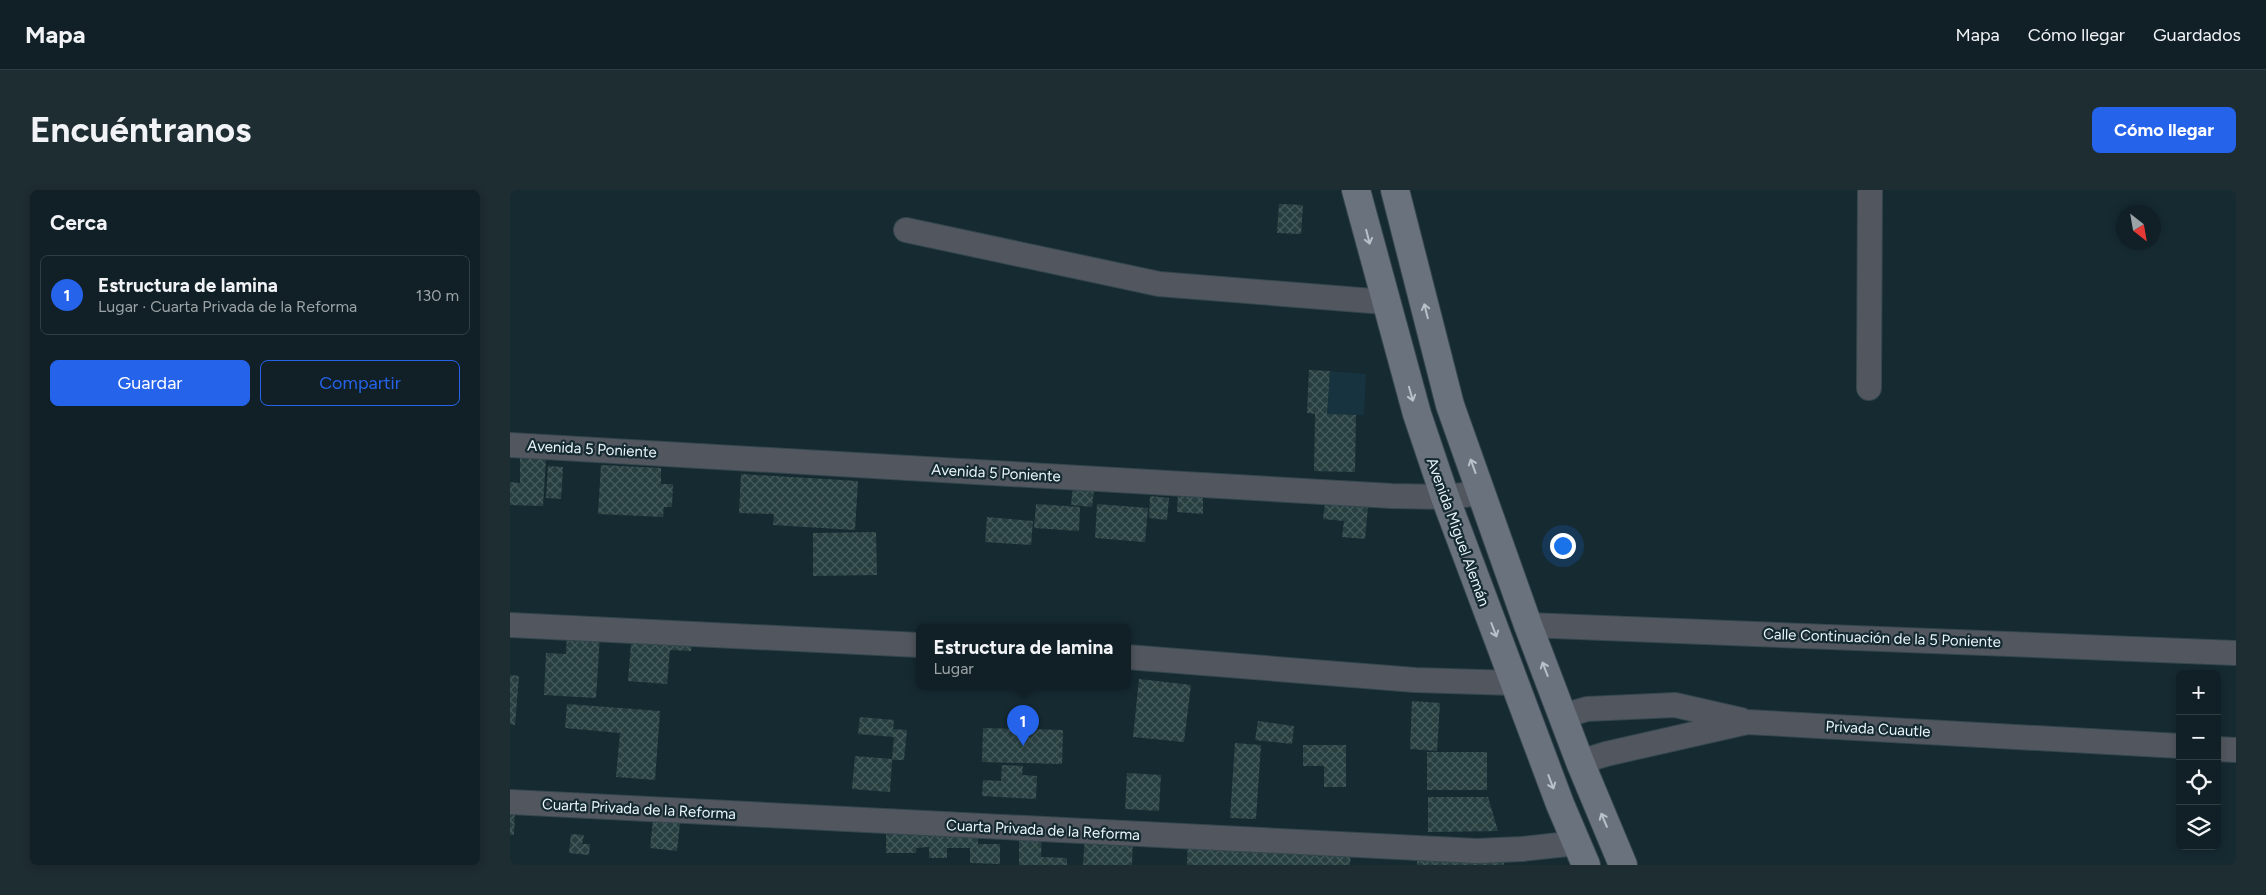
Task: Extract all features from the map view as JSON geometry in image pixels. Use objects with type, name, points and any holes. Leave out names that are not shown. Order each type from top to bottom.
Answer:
[{"type":"main road","name":"Avenida Miguel Alemán","points":[[1356,190],[1417,414],[1445,497],[1514,683],[1581,854]]},
{"type":"main road","points":[[1395,190],[1450,405],[1528,625],[1580,762],[1623,865]]},
{"type":"street","points":[[1869,388],[1870,190]]},
{"type":"street","points":[[906,230],[1159,284],[1385,302]]},
{"type":"street","name":"Avenida 5 Poniente","points":[[510,444],[1392,496],[1445,497],[1482,492]]},
{"type":"street","points":[[510,625],[916,645]]},
{"type":"street","name":"Calle Continuación de la 5 Poniente","points":[[1528,625],[2236,652]]},
{"type":"street","points":[[1131,657],[1415,680],[1514,683]]},
{"type":"street","points":[[1563,716],[1587,709],[1675,705],[1747,722]]},
{"type":"street","name":"Privada Cuautle","points":[[1580,762],[1615,752],[1747,722],[2176,746]]},
{"type":"street","points":[[2221,749],[2236,750]]},
{"type":"street","name":"Cuarta Privada de la Reforma","points":[[510,802],[1467,850],[1522,849],[1581,854]]},
{"type":"shaded area","points":[[1330,371],[1366,374],[1364,415],[1327,414]]},
{"type":"building","points":[[1279,204],[1303,205],[1301,234],[1277,233]]},
{"type":"building","points":[[1309,370],[1330,371],[1327,414],[1356,415],[1355,472],[1314,471],[1315,414],[1307,413]]},
{"type":"building","points":[[520,457],[546,459],[543,506],[510,505],[510,482],[520,483]]},
{"type":"building","points":[[601,465],[661,468],[661,484],[673,484],[672,507],[664,507],[663,517],[598,514]]},
{"type":"building","points":[[548,466],[563,467],[561,499],[546,498]]},
{"type":"building","points":[[741,474],[858,481],[855,530],[773,525],[774,514],[739,513]]},
{"type":"building","points":[[1073,487],[1094,489],[1092,507],[1071,505]]},
{"type":"building","points":[[1178,494],[1203,495],[1203,514],[1177,512]]},
{"type":"building","points":[[1150,496],[1169,498],[1167,520],[1149,518]]},
{"type":"building","points":[[1325,503],[1368,507],[1365,539],[1342,537],[1344,521],[1323,519]]},
{"type":"building","points":[[1036,504],[1080,507],[1079,531],[1034,528]]},
{"type":"building","points":[[1097,504],[1148,508],[1145,542],[1095,538]]},
{"type":"building","points":[[987,517],[1033,521],[1031,545],[985,542]]},
{"type":"building","points":[[876,532],[877,575],[813,576],[813,533]]},
{"type":"building","points":[[632,632],[692,637],[691,651],[670,650],[667,684],[628,681]]},
{"type":"building","points":[[567,633],[600,635],[596,698],[544,695],[546,653],[566,654]]},
{"type":"building","points":[[510,675],[519,676],[515,725],[510,724]]},
{"type":"building","points":[[1139,679],[1191,685],[1184,742],[1133,737]]},
{"type":"building","points":[[1412,701],[1440,703],[1437,751],[1410,749]]},
{"type":"building","points":[[567,704],[660,711],[655,780],[616,777],[620,733],[565,728]]},
{"type":"building","points":[[860,717],[894,720],[893,729],[907,730],[904,760],[892,760],[890,792],[852,789],[855,756],[892,759],[894,737],[858,734]]},
{"type":"building","points":[[1258,721],[1294,726],[1292,744],[1255,740]]},
{"type":"building","points":[[983,728],[1063,730],[1062,764],[982,762]]},
{"type":"building","points":[[1235,743],[1261,745],[1256,819],[1230,818]]},
{"type":"building","points":[[1303,745],[1346,745],[1346,787],[1324,787],[1324,766],[1303,766]]},
{"type":"building","points":[[1427,752],[1487,752],[1487,790],[1427,790]]},
{"type":"building","points":[[1002,765],[1023,766],[1022,775],[1037,776],[1036,799],[982,796],[983,780],[1001,781]]},
{"type":"building","points":[[1127,773],[1161,775],[1159,811],[1125,809]]},
{"type":"building","points":[[1428,797],[1488,797],[1498,831],[1428,832]]},
{"type":"building","points":[[654,811],[681,814],[677,851],[650,848]]},
{"type":"building","points":[[510,812],[515,812],[514,835],[510,835]]},
{"type":"building","points":[[886,826],[978,831],[978,844],[1000,844],[1000,864],[970,863],[970,848],[947,848],[947,858],[929,858],[929,847],[916,848],[916,853],[886,853]]},
{"type":"building","points":[[1019,832],[1042,832],[1041,857],[1067,858],[1067,865],[1019,865]]},
{"type":"building","points":[[571,834],[584,835],[582,844],[590,844],[589,855],[569,853]]},
{"type":"building","points":[[1085,835],[1133,837],[1132,865],[1083,865]]},
{"type":"building","points":[[1188,839],[1351,847],[1350,865],[1187,865]]},
{"type":"building","points":[[1504,854],[1504,865],[1417,865],[1417,855]]},
{"type":"place","name":"Estructura de lamina","points":[[1023,746]]}]
